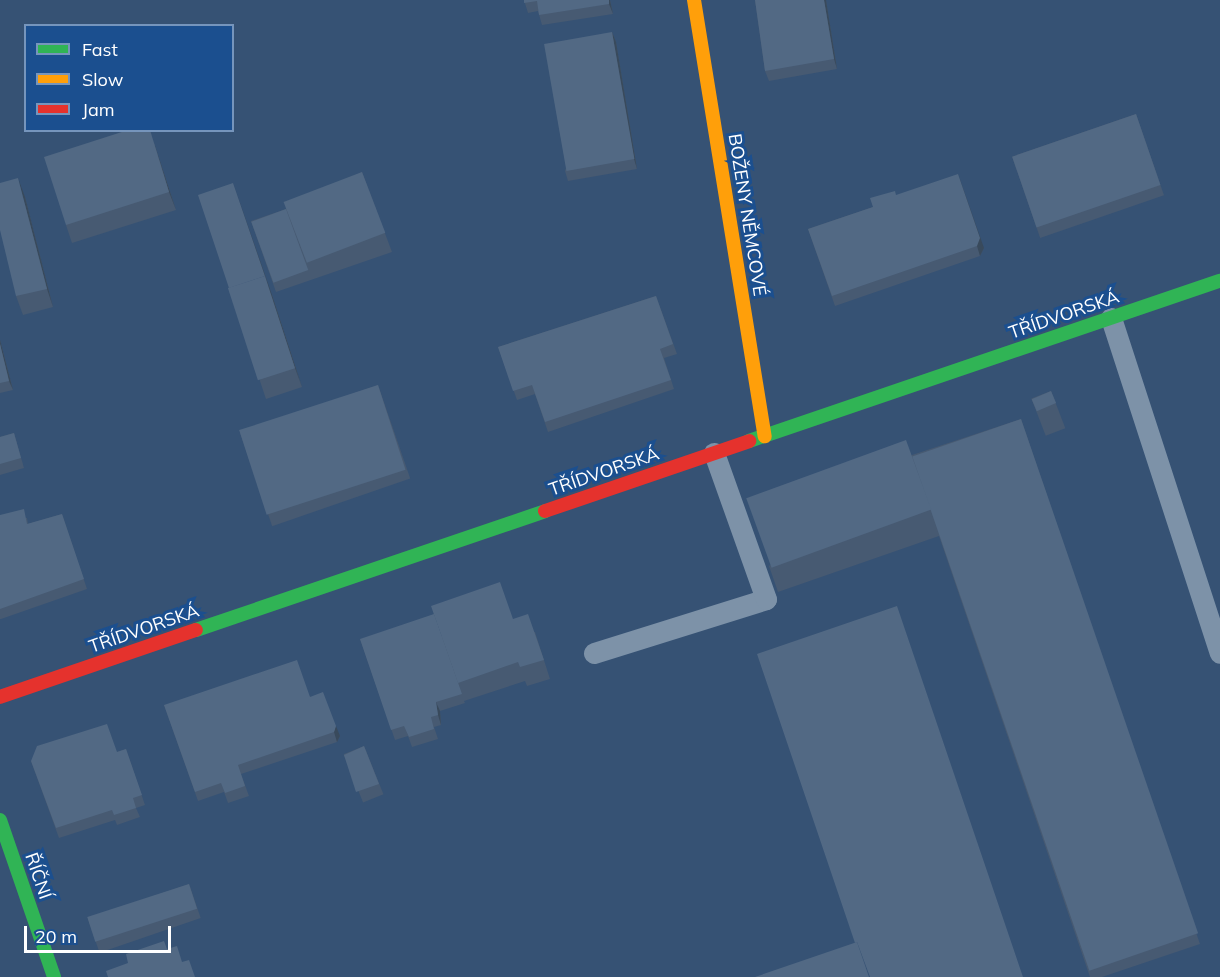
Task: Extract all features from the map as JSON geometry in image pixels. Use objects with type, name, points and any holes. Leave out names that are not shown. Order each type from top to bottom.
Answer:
[{"type":"main road","name":"BOŽENY NĚMCOVÉ","points":[[694,0],[765,436]]},
{"type":"main road","name":"TŘÍDVORSKÁ","points":[[0,698],[1220,281]]},
{"type":"main road","name":"ŘÍČNÍ","points":[[0,820],[54,977]]},
{"type":"lane","points":[[1111,318],[1220,653]]},
{"type":"lane","points":[[594,653],[766,598],[714,453]]},
{"type":"building","points":[[524,0],[609,0],[609,4],[539,15],[537,1],[524,3]]},
{"type":"building","points":[[755,0],[824,0],[834,59],[765,71]]},
{"type":"building","points":[[612,32],[634,159],[566,171],[544,44]]},
{"type":"building","points":[[1136,114],[1160,185],[1037,228],[1012,157]]},
{"type":"building","points":[[122,132],[151,132],[169,192],[66,225],[44,157]]},
{"type":"building","points":[[362,172],[385,233],[307,263],[284,202]]},
{"type":"building","points":[[958,174],[980,238],[977,246],[832,296],[808,229],[873,207],[870,198],[895,191],[896,195]]},
{"type":"building","points":[[18,178],[47,289],[16,296],[0,230],[0,183]]},
{"type":"building","points":[[233,183],[265,276],[229,288],[198,195]]},
{"type":"building","points":[[286,209],[308,270],[273,283],[251,222]]},
{"type":"building","points":[[265,276],[295,368],[258,380],[228,288]]},
{"type":"building","points":[[656,296],[673,344],[660,349],[671,380],[545,422],[532,385],[513,391],[498,347]]},
{"type":"building","points":[[0,344],[9,381],[0,383]]},
{"type":"building","points":[[378,385],[406,470],[267,515],[239,430]]},
{"type":"building","points":[[1051,391],[1056,403],[1037,411],[1032,399]]},
{"type":"building","points":[[1021,419],[1198,933],[1089,971],[912,456]]},
{"type":"building","points":[[14,433],[21,458],[0,464],[0,437]]},
{"type":"building","points":[[906,440],[931,510],[772,568],[746,498]]},
{"type":"building","points":[[24,509],[27,524],[62,514],[84,579],[0,609],[0,515]]},
{"type":"building","points":[[500,582],[513,619],[528,614],[544,660],[520,667],[518,662],[458,683],[431,606]]},
{"type":"building","points":[[897,606],[1023,977],[870,977],[857,942],[855,943],[757,654]]},
{"type":"building","points":[[434,614],[462,694],[436,702],[438,715],[431,717],[434,729],[409,737],[404,726],[391,730],[360,639]]},
{"type":"building","points":[[297,660],[310,697],[323,692],[336,726],[334,732],[238,765],[245,786],[225,793],[221,783],[195,792],[164,705]]},
{"type":"building","points":[[107,724],[117,752],[126,749],[142,795],[133,798],[136,808],[114,815],[112,810],[56,828],[31,761],[37,746]]},
{"type":"building","points":[[364,746],[379,784],[356,792],[344,755]]},
{"type":"building","points":[[189,884],[197,909],[95,942],[87,917]]},
{"type":"building","points":[[164,941],[167,949],[177,946],[182,962],[189,960],[195,977],[108,977],[106,971],[128,963],[126,954]]},
{"type":"building","points":[[857,942],[869,977],[755,977]]},
{"type":"traffic: fast","points":[[749,441],[1220,281]]},
{"type":"traffic: fast","points":[[196,630],[545,511]]},
{"type":"traffic: fast","points":[[0,820],[54,977]]},
{"type":"traffic: slow","points":[[694,0],[765,436]]},
{"type":"traffic: jam","points":[[545,511],[749,441]]},
{"type":"traffic: jam","points":[[0,697],[196,630]]}]
